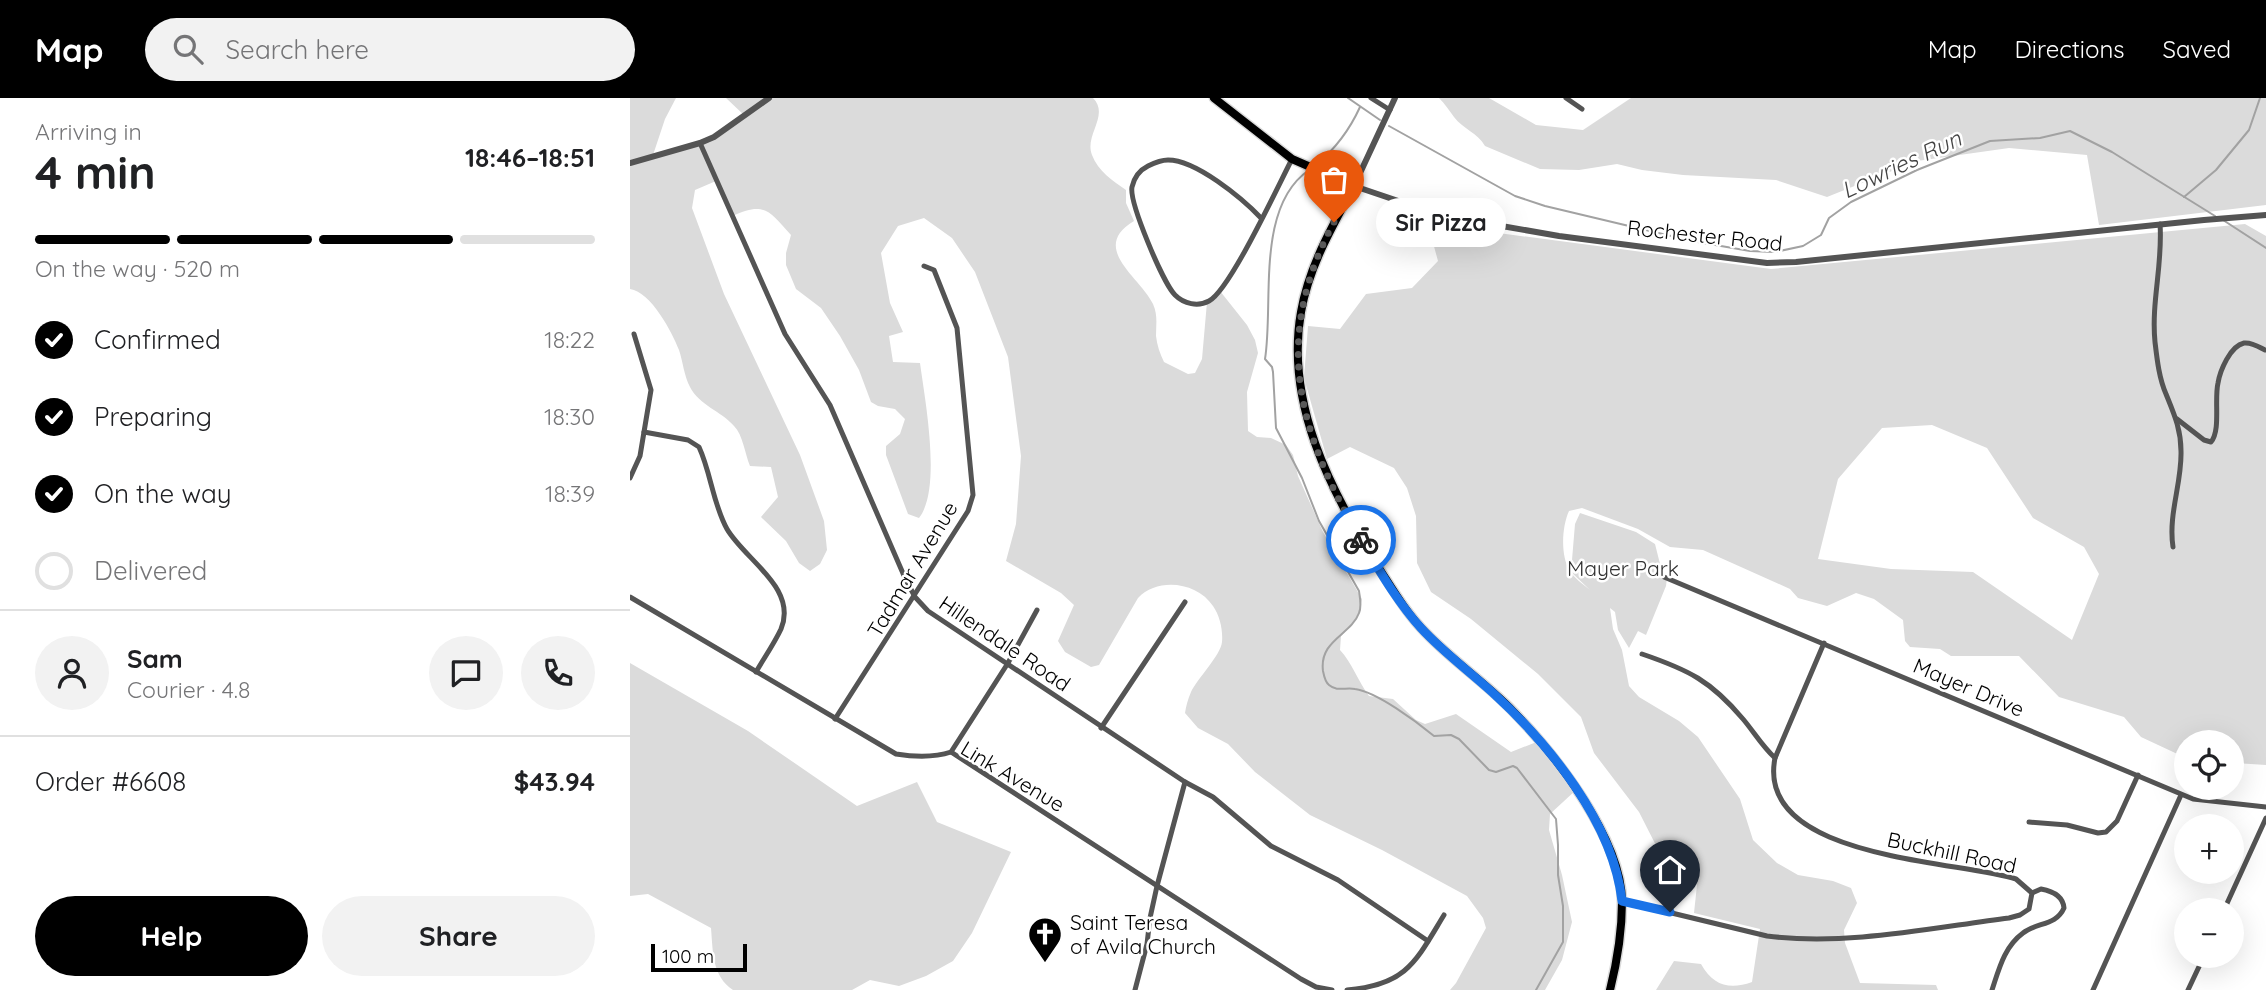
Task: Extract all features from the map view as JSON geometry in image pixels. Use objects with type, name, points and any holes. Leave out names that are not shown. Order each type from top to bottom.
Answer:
[{"type":"main road","name":"Rochester Road","points":[[1214,98],[1292,159],[1354,186]]},
{"type":"main road","points":[[1354,186],[1315,262],[1302,304],[1298,333],[1299,379],[1324,469],[1348,517],[1412,617],[1444,650],[1509,708],[1532,733],[1587,806],[1614,863],[1622,901],[1619,939],[1610,990]]},
{"type":"street","points":[[630,163],[700,144],[734,125],[769,98]]},
{"type":"street","points":[[1371,98],[1390,110]]},
{"type":"street","points":[[1354,186],[1395,98]]},
{"type":"street","points":[[1566,98],[1582,109]]},
{"type":"street","name":"Hillendale Road","points":[[700,144],[785,334],[830,405],[915,597],[928,611],[1101,728],[1213,797],[1271,846],[1338,880],[1428,941]]},
{"type":"street","points":[[1261,218],[1198,169],[1175,160],[1160,160],[1141,170],[1132,186],[1133,205],[1170,288],[1176,296],[1188,303],[1201,304],[1208,302],[1220,291],[1261,218],[1292,159]]},
{"type":"street","name":"Rochester Road","points":[[1354,186],[1422,209],[1473,221],[1559,236],[1767,263],[2266,215]]},
{"type":"street","points":[[2160,224],[2162,245],[2154,312],[2154,336],[2161,378],[2177,419],[2181,451],[2181,473],[2171,533],[2173,547]]},
{"type":"street","name":"Tadmar Avenue","points":[[835,719],[968,511],[973,495],[957,328],[934,270],[923,266]]},
{"type":"street","points":[[630,478],[637,465],[650,390],[634,334]]},
{"type":"street","points":[[2177,419],[2204,440],[2211,442],[2216,437],[2218,382],[2229,356],[2236,347],[2244,343],[2254,344],[2265,350]]},
{"type":"street","points":[[644,432],[688,440],[699,447],[727,528],[781,598],[784,619],[756,672]]},
{"type":"street","name":"Mayer Drive","points":[[1664,577],[2174,791]]},
{"type":"street","name":"Link Avenue","points":[[630,597],[896,754],[913,757],[940,756],[951,752],[1301,979],[1316,987],[1332,990]]},
{"type":"street","points":[[1101,728],[1185,602]]},
{"type":"street","points":[[951,752],[1008,663],[1037,610]]},
{"type":"street","name":"Buckhill Road","points":[[1622,901],[1768,936],[1813,939],[2016,917],[2029,909],[2032,893],[2023,884],[2009,877],[1871,850],[1835,840],[1811,830],[1781,801],[1773,778],[1775,758],[1824,643]]},
{"type":"street","points":[[1642,654],[1684,669],[1706,682],[1730,705],[1775,758]]},
{"type":"street","points":[[2029,822],[2067,825],[2098,834],[2106,832],[2117,821],[2138,775]]},
{"type":"street","points":[[1135,990],[1147,944],[1157,886],[1185,782]]},
{"type":"street","points":[[2093,990],[2179,800]]},
{"type":"street","name":"Mayer Drive","points":[[2201,800],[2266,807]]},
{"type":"street","points":[[2229,898],[2266,818]]},
{"type":"street","points":[[1992,990],[2002,960],[2011,944],[2025,931],[2057,918],[2064,908],[2055,893],[2041,889],[2032,893]]},
{"type":"street","points":[[1347,990],[1381,983],[1402,974],[1416,962],[1444,915]]},
{"type":"street","points":[[2188,990],[2198,968]]},
{"type":"green space","points":[[630,98],[676,98],[665,119],[653,155],[700,143],[745,116],[726,98],[1093,98],[1099,111],[1091,140],[1092,155],[1102,171],[1126,190],[1126,203],[1134,221],[1121,231],[1116,242],[1117,252],[1153,304],[1156,339],[1164,362],[1188,374],[1195,373],[1202,359],[1207,302],[1220,291],[1247,325],[1258,353],[1247,392],[1248,431],[1257,437],[1271,438],[1286,445],[1293,455],[1298,476],[1323,532],[1362,599],[1355,620],[1341,636],[1340,650],[1369,696],[1393,699],[1416,720],[1425,724],[1456,714],[1511,752],[1539,741],[1576,790],[1550,814],[1549,830],[1572,922],[1562,960],[1545,990],[1450,990],[1486,928],[1483,918],[1467,896],[1310,815],[1255,772],[1228,744],[1198,728],[1185,713],[1194,687],[1218,653],[1222,642],[1220,623],[1206,598],[1188,587],[1156,587],[1138,598],[1099,665],[1091,667],[1065,652],[1058,641],[1074,605],[1061,593],[1006,561],[1016,524],[1021,456],[1008,357],[975,272],[952,238],[924,218],[898,226],[881,253],[890,303],[903,332],[889,336],[893,362],[920,363],[931,466],[926,505],[919,518],[908,514],[886,455],[886,446],[900,434],[905,419],[895,409],[871,402],[859,370],[840,336],[821,308],[796,289],[786,265],[791,235],[766,211],[752,209],[732,216],[716,181],[695,190],[692,208],[724,294],[800,455],[824,521],[827,550],[820,564],[810,571],[799,563],[786,541],[761,517],[778,497],[771,467],[750,466],[737,430],[699,399],[690,387],[679,350],[660,314],[646,297],[630,289]]},
{"type":"green space","points":[[1439,98],[1489,98],[1536,125],[1583,130],[1631,98],[2266,98],[2266,205],[2099,225],[2087,155],[2009,148],[1917,161],[1827,197],[1776,180],[1683,175],[1617,164],[1579,170],[1540,169],[1485,146],[1458,121]]},
{"type":"green space","name":"Mayer Park","points":[[1426,217],[1491,232],[1771,269],[2245,224],[2266,236],[2266,765],[2244,764],[2244,730],[2174,730],[2174,752],[2141,737],[2124,717],[2059,697],[2019,656],[1951,656],[1940,649],[1910,647],[1905,641],[1903,620],[1874,599],[1856,593],[1827,606],[1798,598],[1790,589],[1703,550],[1670,547],[1638,529],[1582,508],[1569,511],[1563,549],[1567,565],[1572,574],[1590,590],[1571,572],[1575,524],[1580,513],[1636,532],[1655,544],[1663,576],[1667,578],[1646,635],[1638,631],[1629,648],[1618,630],[1615,612],[1610,608],[1629,686],[1639,697],[1679,721],[1698,737],[1740,799],[1753,840],[1777,863],[1798,875],[1833,881],[1851,888],[1857,903],[1844,930],[1845,943],[1860,983],[1936,985],[1938,990],[1656,990],[1674,961],[1701,964],[1711,977],[1729,986],[1752,982],[1760,929],[1694,913],[1697,885],[1670,873],[1639,812],[1594,753],[1581,717],[1538,674],[1471,619],[1431,592],[1417,563],[1416,516],[1407,488],[1394,468],[1350,447],[1327,459],[1304,378],[1308,326],[1340,329],[1366,294],[1412,288],[1438,261]],"holes":[[[1932,425],[1987,448],[2033,518],[2084,547],[2099,574],[2072,640],[1973,572],[1891,569],[1818,559],[1838,479],[1882,428]]]},
{"type":"green space","points":[[630,663],[748,731],[857,806],[917,782],[937,822],[1011,852],[972,933],[953,961],[926,976],[899,986],[870,980],[852,990],[733,990],[717,971],[711,928],[648,894],[630,896]]},
{"type":"waterway","name":"Lowries Run","points":[[1348,98],[1380,120]]},
{"type":"waterway","points":[[2184,197],[2216,170],[2249,130],[2260,98]]},
{"type":"waterway","points":[[1316,165],[1341,139],[1360,107]]},
{"type":"waterway","name":"Lowries Run","points":[[1389,126],[1515,196],[1545,206],[1692,241],[1750,251],[1775,252],[1803,246],[1821,235],[1829,218],[1851,202],[1917,170],[1990,141],[2040,138],[2070,131],[2112,152],[2215,216]]},
{"type":"waterway","points":[[1309,170],[1292,186],[1281,207],[1274,232],[1270,258],[1265,359],[1273,372],[1276,428],[1302,478],[1319,521],[1359,591],[1359,613],[1355,621],[1326,652],[1323,661],[1324,677],[1332,687],[1364,691],[1385,701],[1434,736],[1451,735],[1459,739],[1489,770],[1496,772],[1513,766],[1517,768],[1556,819],[1563,942],[1536,990]]},
{"type":"waterway","name":"Lowries Run","points":[[2223,220],[2266,248]]},
{"type":"way so far","points":[[1334,222],[1307,283],[1299,324],[1297,359],[1301,393],[1321,462],[1340,504],[1361,540]]},
{"type":"place","name":"Sir Pizza","points":[[1334,222]]},
{"type":"place","name":"Saint Teresa of Avila Church","points":[[1045,964]]},
{"type":"route","points":[[1361,540],[1420,627],[1509,708],[1560,766],[1587,806],[1611,853],[1622,901],[1670,912]]}]
